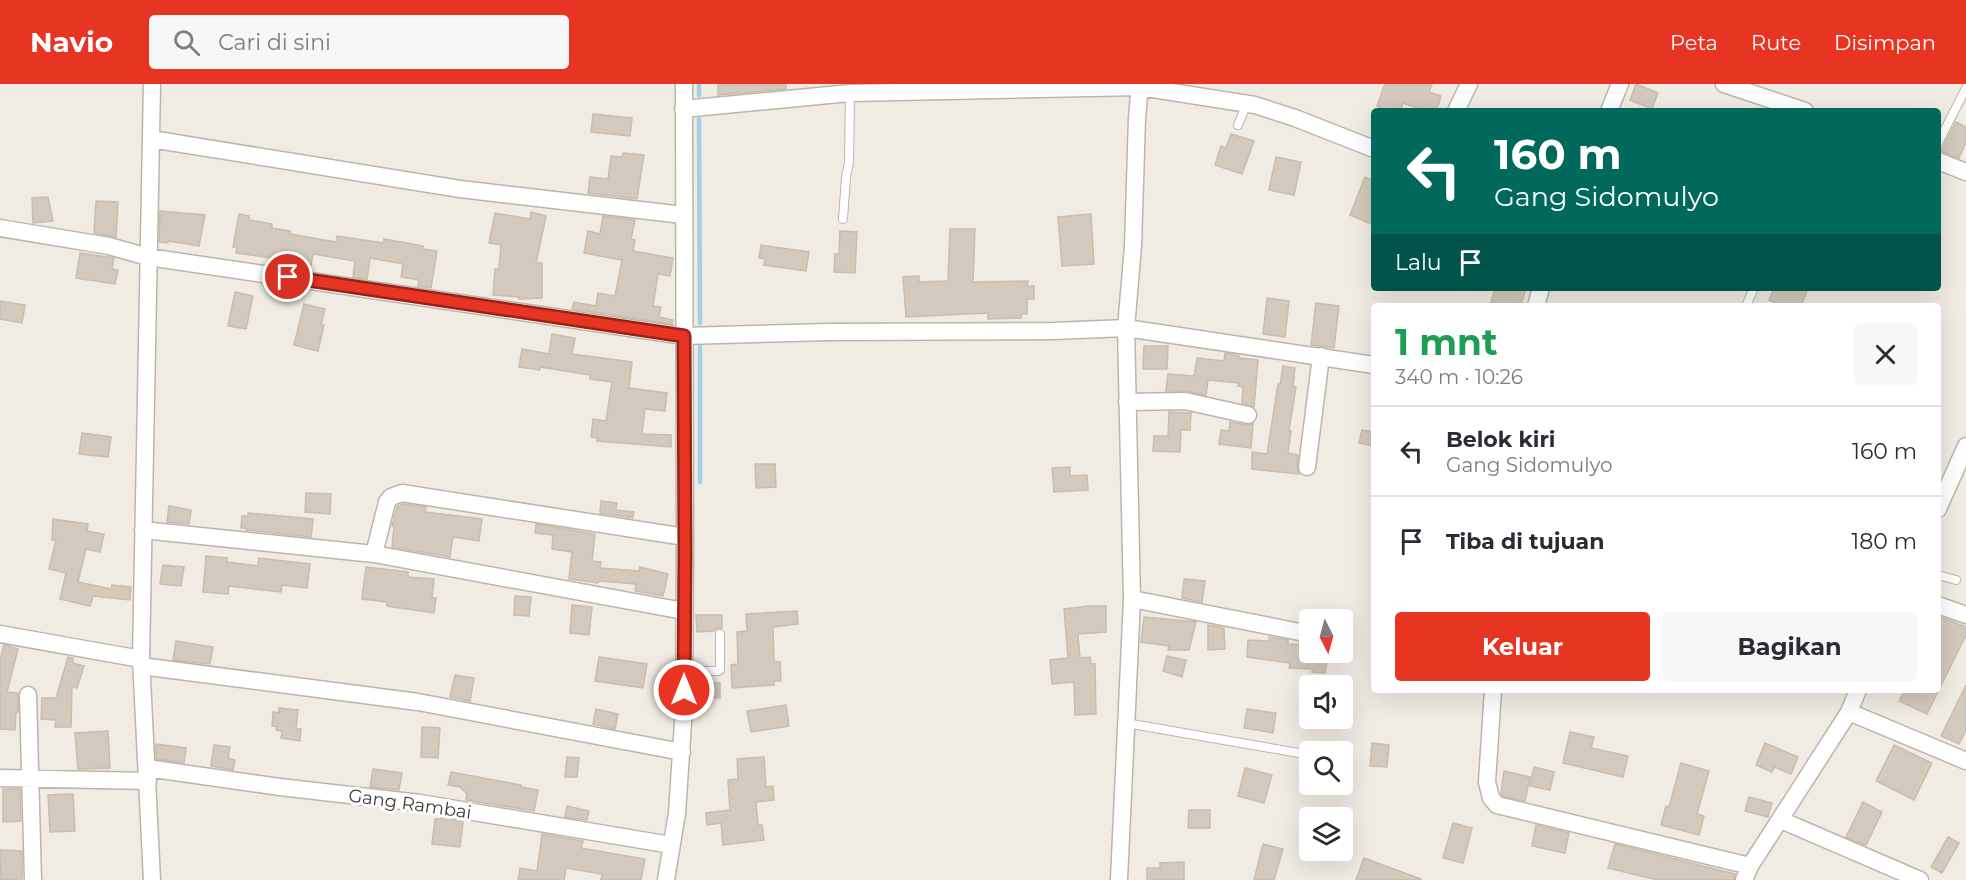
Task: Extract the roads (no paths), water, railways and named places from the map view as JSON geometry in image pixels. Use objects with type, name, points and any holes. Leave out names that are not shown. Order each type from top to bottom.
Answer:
[{"type":"street","points":[[152,84],[141,662],[152,880]]},
{"type":"street","points":[[666,880],[677,813],[682,752],[684,671],[684,84]]},
{"type":"street","points":[[1457,108],[1469,84]]},
{"type":"street","points":[[1610,108],[1620,84]]},
{"type":"street","points":[[1724,84],[1796,108]]},
{"type":"street","points":[[683,109],[850,93],[1140,86],[1195,89],[1295,118],[1371,147]]},
{"type":"street","points":[[1119,880],[1132,599],[1126,328],[1133,246],[1140,86]]},
{"type":"street","points":[[151,139],[460,189],[683,216]]},
{"type":"street","points":[[1941,163],[1966,172]]},
{"type":"street","points":[[0,228],[109,246],[148,257],[684,336],[1126,328],[1371,364]]},
{"type":"street","points":[[1307,467],[1321,356]]},
{"type":"street","points":[[1127,402],[1185,401],[1248,415]]},
{"type":"street","points":[[1941,502],[1966,446]]},
{"type":"street","points":[[1941,469],[1955,471]]},
{"type":"street","points":[[374,554],[387,502],[395,495],[402,493],[685,537]]},
{"type":"street","points":[[143,530],[374,554],[684,611]]},
{"type":"street","points":[[1132,599],[1299,632]]},
{"type":"street","points":[[1941,606],[1966,615]]},
{"type":"street","points":[[0,634],[141,662],[418,702],[682,752]]},
{"type":"street","points":[[1493,693],[1487,782],[1491,798],[1497,805],[1747,873],[1849,712],[1857,693]]},
{"type":"street","points":[[28,695],[33,880]]},
{"type":"street","points":[[1849,712],[1966,761]]},
{"type":"street","name":"Gang Rambai","points":[[0,778],[30,780],[147,775],[280,787],[420,803],[671,845]]},
{"type":"street","points":[[1780,820],[1920,880]]},
{"type":"lane","points":[[1941,137],[1966,88]]},
{"type":"lane","points":[[843,219],[844,188],[849,163],[850,93]]},
{"type":"lane","points":[[1239,125],[1247,104]]},
{"type":"lane","points":[[1941,575],[1956,580]]},
{"type":"lane","points":[[684,671],[720,670],[720,634]]},
{"type":"lane","points":[[1126,723],[1299,753]]},
{"type":"waterway","points":[[699,84],[699,95]]},
{"type":"waterway","points":[[699,119],[700,323]]},
{"type":"waterway","points":[[700,347],[700,482]]}]
